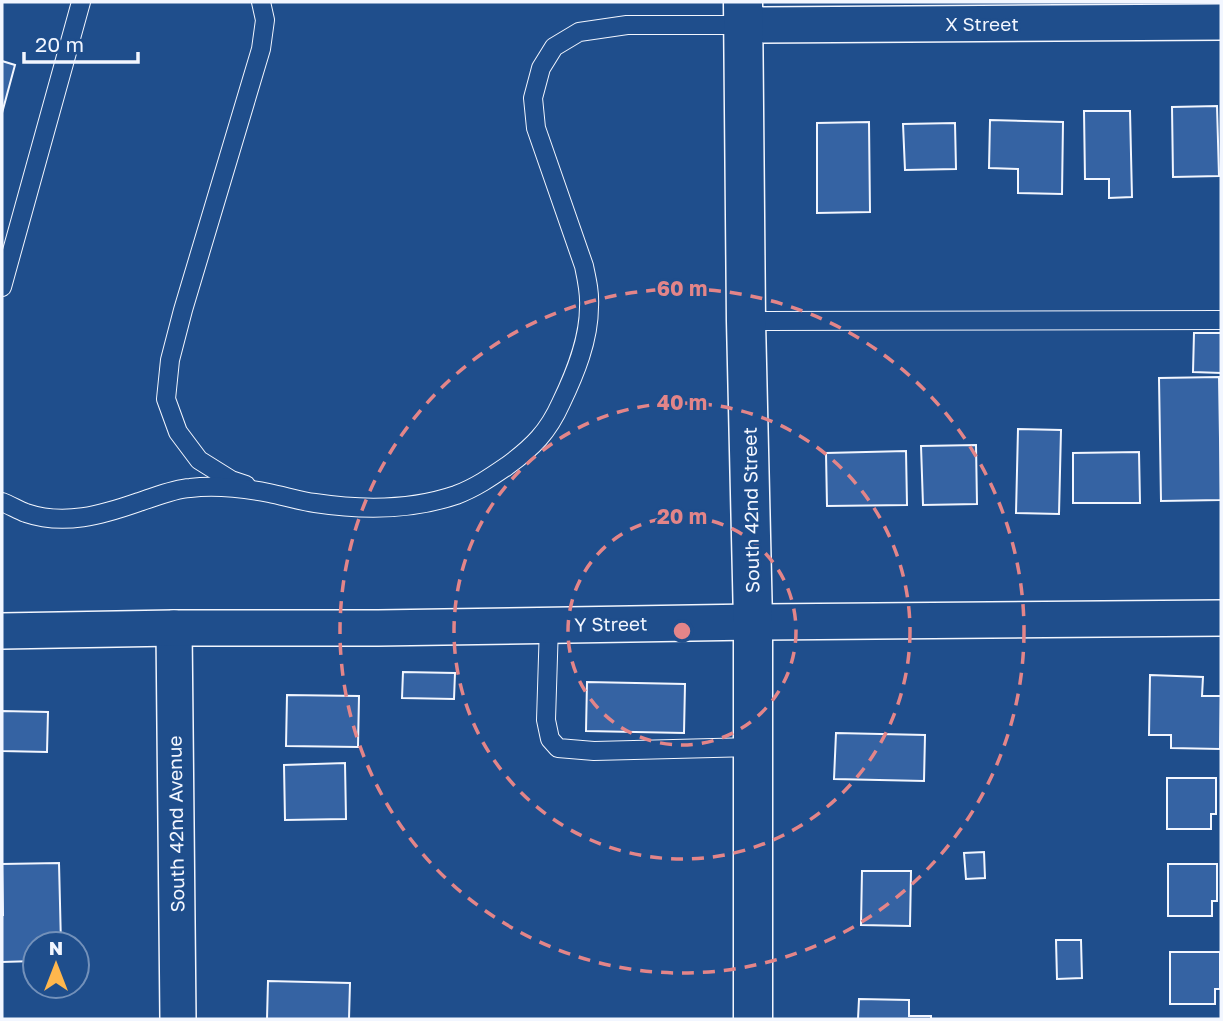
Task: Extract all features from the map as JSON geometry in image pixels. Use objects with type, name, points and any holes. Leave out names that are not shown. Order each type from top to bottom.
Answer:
[{"type":"street","name":"X Street","points":[[743,13],[1221,22]]},
{"type":"street","name":"South 42nd Street","points":[[743,13],[753,622],[753,1019]]},
{"type":"street","name":"Y Street","points":[[2,631],[1221,618]]},
{"type":"street","name":"South 42nd Avenue","points":[[174,628],[178,1019]]},
{"type":"lane","points":[[2,286],[81,2]]},
{"type":"lane","points":[[261,2],[265,20],[261,49],[183,310],[170,360],[166,399],[178,432],[199,460],[231,480],[269,493]]},
{"type":"lane","points":[[2,502],[26,513],[54,519],[78,519],[188,488],[244,489],[315,503],[366,508],[414,505],[457,495],[486,481],[526,453],[551,424],[571,382],[584,343],[590,310],[584,265],[536,128],[533,98],[541,68],[554,47],[579,32],[743,13]]},
{"type":"lane","points":[[746,321],[1221,320]]},
{"type":"lane","points":[[549,625],[546,720],[550,738],[558,748],[594,751],[753,747]]},
{"type":"building","points":[[2,61],[15,65],[2,113]]},
{"type":"building","points":[[1217,106],[1219,176],[1173,177],[1172,107]]},
{"type":"building","points":[[1084,111],[1130,111],[1132,197],[1109,198],[1109,179],[1085,179]]},
{"type":"building","points":[[990,120],[1063,122],[1062,194],[1018,193],[1018,169],[989,168]]},
{"type":"building","points":[[869,122],[870,212],[817,213],[817,123]]},
{"type":"building","points":[[955,123],[956,169],[905,170],[903,124]]},
{"type":"building","points":[[1194,333],[1221,333],[1221,373],[1193,372]]},
{"type":"building","points":[[1219,377],[1221,500],[1161,501],[1159,378]]},
{"type":"building","points":[[1018,429],[1061,430],[1059,514],[1016,513]]},
{"type":"building","points":[[976,445],[977,504],[923,505],[921,446]]},
{"type":"building","points":[[906,451],[907,505],[827,506],[826,453]]},
{"type":"building","points":[[1139,452],[1140,503],[1073,503],[1073,453]]},
{"type":"building","points":[[403,672],[455,673],[454,699],[402,698]]},
{"type":"building","points":[[1150,675],[1203,677],[1202,696],[1221,696],[1220,749],[1171,748],[1171,735],[1149,735]]},
{"type":"building","points":[[587,682],[685,684],[684,733],[586,731]]},
{"type":"building","points":[[287,695],[359,696],[358,747],[286,746]]},
{"type":"building","points":[[2,711],[48,712],[47,752],[2,751]]},
{"type":"building","points":[[836,733],[925,735],[924,781],[834,779]]},
{"type":"building","points":[[345,763],[346,819],[285,820],[284,765]]},
{"type":"building","points":[[1167,778],[1216,778],[1216,814],[1211,814],[1211,829],[1167,829]]},
{"type":"building","points":[[984,852],[985,878],[966,879],[964,853]]},
{"type":"building","points":[[59,863],[61,930],[21,930],[21,961],[2,962],[2,864]]},
{"type":"building","points":[[1168,864],[1217,864],[1217,901],[1212,901],[1212,916],[1168,916]]},
{"type":"building","points":[[862,871],[911,871],[910,926],[861,925]]},
{"type":"building","points":[[1056,940],[1081,940],[1082,978],[1057,979]]},
{"type":"building","points":[[1170,952],[1220,952],[1220,989],[1215,989],[1215,1004],[1170,1004]]},
{"type":"building","points":[[268,981],[350,983],[349,1019],[267,1019]]},
{"type":"building","points":[[859,999],[909,1000],[909,1016],[931,1016],[931,1019],[858,1019]]}]
